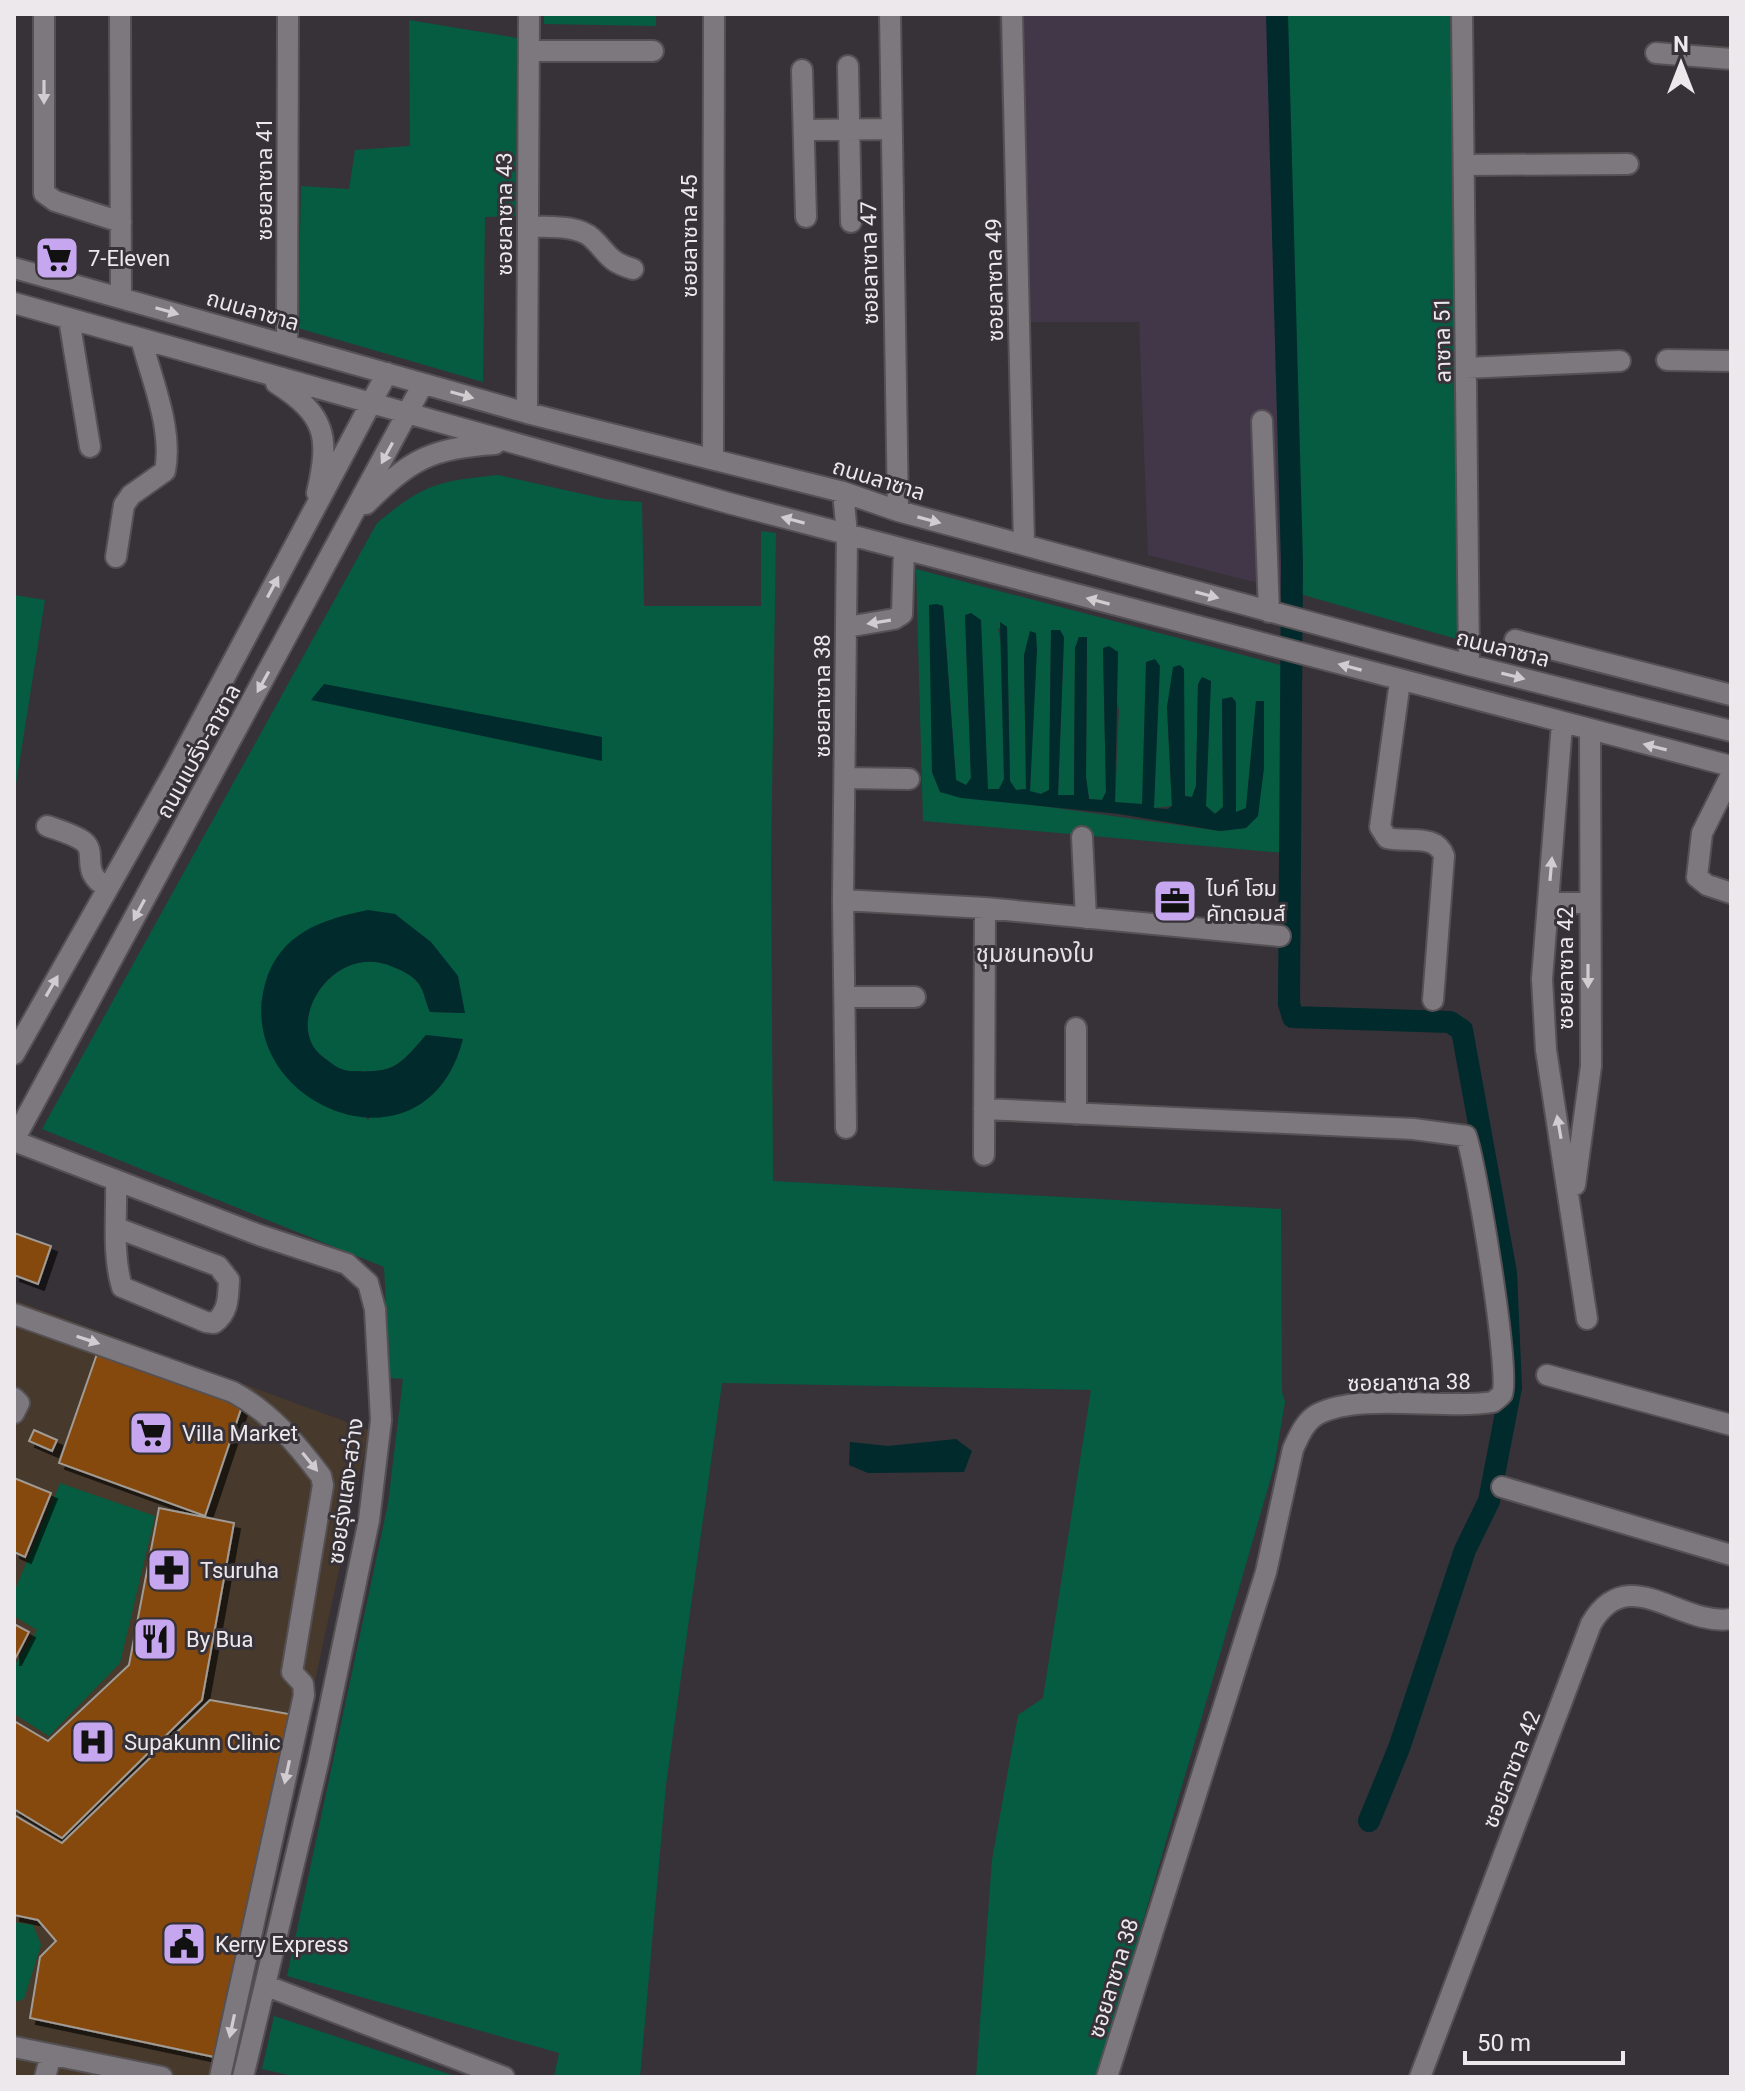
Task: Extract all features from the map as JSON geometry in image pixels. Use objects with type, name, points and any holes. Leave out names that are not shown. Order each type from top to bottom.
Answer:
[{"type":"street","points":[[44,14],[44,193],[55,201],[121,222]]},
{"type":"street","points":[[120,14],[121,298]]},
{"type":"street","name":"ซอยลาซาล 41","points":[[287,345],[288,14]]},
{"type":"street","name":"ซอยลาซาล 43","points":[[527,413],[529,14]]},
{"type":"street","name":"ซอยลาซาล 45","points":[[713,459],[714,14]]},
{"type":"street","name":"ซอยลาซาล 47","points":[[890,14],[898,511]]},
{"type":"street","name":"ซอยลาซาล 49","points":[[1012,14],[1024,544]]},
{"type":"street","name":"ลาซาล 51","points":[[1462,14],[1469,665]]},
{"type":"street","points":[[529,51],[653,51]]},
{"type":"street","points":[[1656,53],[1731,59]]},
{"type":"street","points":[[848,66],[851,222]]},
{"type":"street","points":[[802,70],[806,217]]},
{"type":"street","points":[[804,130],[891,129]]},
{"type":"street","points":[[1464,165],[1628,164]]},
{"type":"street","points":[[528,226],[575,230],[591,237],[609,260],[633,269]]},
{"type":"street","name":"ถนนลาซาล","points":[[14,268],[527,413],[843,492],[898,511],[1269,612],[1731,731]]},
{"type":"street","points":[[14,303],[732,504],[1731,766]]},
{"type":"street","points":[[69,319],[90,447]]},
{"type":"street","points":[[116,557],[124,505],[131,495],[165,471],[167,460],[162,419],[141,339]]},
{"type":"street","points":[[1667,360],[1731,361]]},
{"type":"street","points":[[1466,368],[1620,361]]},
{"type":"street","points":[[237,366],[270,380],[297,397],[317,418],[324,434],[320,479],[300,538]]},
{"type":"street","name":"ถนนแบริ่ง-ลาซาล","points":[[14,1054],[300,538],[387,373]]},
{"type":"street","name":"ถนนแบริ่ง-ลาซาล","points":[[14,1141],[423,384]]},
{"type":"street","points":[[1262,421],[1269,612]]},
{"type":"street","points":[[339,541],[365,505],[386,484],[408,465],[435,452],[494,444],[539,451]]},
{"type":"street","points":[[732,504],[738,467]]},
{"type":"street","name":"ซอยลาซาล 38","points":[[843,492],[847,534],[843,900],[847,997],[846,1128]]},
{"type":"street","points":[[847,627],[894,619],[902,614],[904,550]]},
{"type":"street","points":[[1515,640],[1731,695]]},
{"type":"street","points":[[1400,681],[1380,827],[1387,838],[1433,841],[1441,846],[1444,856],[1433,1000]]},
{"type":"street","points":[[1562,724],[1542,979],[1546,1050],[1572,1204],[1587,1319]]},
{"type":"street","name":"ซอยลาซาล 42","points":[[1572,1204],[1591,1066],[1588,903],[1590,730]]},
{"type":"street","points":[[1731,775],[1702,833],[1697,877],[1707,885],[1731,893]]},
{"type":"street","points":[[845,778],[909,779]]},
{"type":"street","points":[[47,826],[84,842],[89,849],[90,873],[94,881],[108,888]]},
{"type":"street","points":[[1082,837],[1086,918]]},
{"type":"street","points":[[843,900],[985,908],[1280,936]]},
{"type":"street","points":[[1548,903],[1588,903]]},
{"type":"street","points":[[984,1155],[985,908]]},
{"type":"street","points":[[847,997],[915,997]]},
{"type":"street","points":[[1076,1028],[1076,1114]]},
{"type":"street","name":"ซอยลาซาล 38","points":[[984,1109],[1413,1129],[1466,1136],[1490,1258],[1504,1372],[1502,1394],[1493,1402],[1343,1405],[1316,1415],[1302,1429],[1293,1449],[1266,1572],[1107,2077]]},
{"type":"street","name":"ซอยรุ่งแสง-สว่าง","points":[[14,1141],[347,1264],[368,1283],[375,1309],[381,1420],[369,1520],[267,1986],[243,2077]]},
{"type":"street","points":[[116,1180],[117,1228],[118,1274],[126,1291],[206,1322],[214,1323],[222,1317],[227,1307],[229,1280],[218,1266],[117,1228]]},
{"type":"street","points":[[14,1314],[233,1392],[261,1409],[284,1431],[321,1476],[323,1485],[292,1672],[303,1684],[304,1695],[220,2077]]},
{"type":"street","points":[[1547,1375],[1731,1425]]},
{"type":"street","points":[[14,1398],[19,1403],[14,1413]]},
{"type":"street","points":[[1502,1487],[1731,1555]]},
{"type":"street","name":"ซอยลาซาล 42","points":[[1420,2077],[1591,1624],[1601,1608],[1617,1596],[1641,1597],[1717,1620],[1731,1619]]},
{"type":"street","points":[[267,1986],[504,2077]]},
{"type":"street","points":[[14,2047],[162,2077]]},
{"type":"street","points":[[45,2077],[51,2055]]},
{"type":"shaded area","points":[[998,14],[1269,14],[1292,592],[1148,555],[1139,322],[1009,322]]},
{"type":"shaded area","points":[[14,1300],[369,1430],[230,2077],[14,2077]]},
{"type":"green space","points":[[544,14],[656,14],[656,26],[544,24]]},
{"type":"green space","points":[[1284,14],[1451,14],[1460,640],[1300,594]]},
{"type":"green space","points":[[409,20],[517,38],[516,216],[485,217],[483,382],[298,328],[301,186],[349,189],[355,150],[410,146]]},
{"type":"green space","points":[[498,475],[605,499],[642,502],[644,606],[761,606],[761,531],[776,533],[771,861],[773,1181],[1281,1209],[1282,1392],[1285,1402],[1274,1467],[1098,2077],[976,2077],[992,1860],[1018,1715],[1043,1698],[1091,1390],[722,1383],[666,1785],[640,2077],[554,2077],[559,2053],[287,1976],[388,1504],[403,1379],[390,1378],[384,1267],[42,1129],[377,523],[420,492]],"holes":[[[396,914],[464,1013],[430,1012],[421,987],[413,978],[394,967],[371,962],[351,965],[333,975],[320,990],[311,1008],[308,1026],[311,1043],[335,1066],[349,1071],[386,1069],[401,1061],[426,1035],[368,1120],[260,1002]]]},
{"type":"green space","points":[[916,569],[1284,666],[1283,853],[923,821]],"holes":[[[930,605],[943,606],[956,780],[967,786],[971,778],[965,616],[987,789],[999,789],[1004,779],[1003,653],[998,629],[1007,628],[1010,781],[1016,790],[1026,789],[1024,655],[1036,633],[1030,792],[1041,794],[1049,790],[1051,631],[1064,638],[1058,795],[1074,795],[1075,648],[1079,637],[1087,638],[1086,777],[1089,799],[1102,800],[1106,792],[1103,648],[1119,710],[1115,803],[1142,805],[1154,784],[1154,808],[1172,806],[1167,707],[1184,796],[1192,797],[1196,786],[1198,684],[1206,806],[1215,814],[1223,807],[1222,700],[1236,812],[1246,809],[1256,701],[1264,768],[1245,828],[1220,831],[940,792],[932,772]]]},
{"type":"green space","points":[[14,595],[45,600],[14,797]]},
{"type":"green space","points":[[60,1483],[155,1516],[120,1663],[49,1736],[14,1714],[14,1666],[37,1630],[14,1616],[14,1592]]},
{"type":"green space","points":[[14,1922],[33,1925],[41,1945],[24,1999],[14,2002]]},
{"type":"green space","points":[[274,2016],[458,2077],[297,2077],[262,2069]]},
{"type":"water","points":[[929,605],[943,606],[956,780],[966,785],[971,778],[965,615],[971,613],[981,620],[988,789],[999,789],[1004,779],[1000,622],[1007,627],[1010,781],[1016,790],[1026,789],[1024,655],[1030,631],[1036,633],[1037,650],[1030,791],[1041,794],[1049,790],[1051,630],[1060,630],[1064,637],[1058,795],[1074,795],[1075,648],[1079,637],[1087,637],[1086,777],[1089,799],[1102,800],[1106,792],[1103,648],[1109,646],[1118,652],[1115,802],[1142,804],[1146,662],[1155,659],[1160,666],[1154,808],[1168,809],[1172,806],[1167,707],[1173,667],[1180,665],[1184,669],[1185,796],[1192,797],[1196,786],[1198,684],[1202,677],[1211,681],[1206,806],[1215,814],[1223,807],[1222,699],[1232,697],[1236,702],[1236,812],[1246,808],[1256,701],[1264,701],[1264,768],[1258,816],[1246,828],[1220,831],[1119,814],[961,798],[940,792],[932,772]]},
{"type":"water","points":[[324,684],[602,737],[602,761],[311,700]]},
{"type":"water","points":[[368,910],[395,914],[431,942],[458,976],[465,1013],[430,1012],[421,987],[413,978],[393,967],[371,962],[350,965],[333,975],[319,990],[308,1026],[311,1043],[323,1057],[342,1069],[376,1071],[394,1066],[426,1035],[463,1039],[443,1084],[412,1109],[375,1118],[338,1112],[303,1093],[277,1064],[263,1027],[265,984],[281,952],[305,931],[319,924]]},
{"type":"water","points":[[956,1439],[972,1451],[964,1472],[868,1473],[849,1465],[850,1442],[888,1446]]},
{"type":"building","points":[[14,1233],[51,1246],[38,1284],[14,1275]]},
{"type":"building","name":"Villa Market","points":[[98,1351],[243,1403],[205,1516],[59,1463]]},
{"type":"building","points":[[34,1430],[57,1440],[52,1451],[29,1441]]},
{"type":"building","points":[[14,1478],[51,1493],[25,1557],[14,1552]]},
{"type":"building","points":[[159,1508],[234,1523],[202,1700],[62,1838],[14,1809],[14,1721],[48,1741],[129,1665]]},
{"type":"building","points":[[14,1624],[29,1632],[15,1659],[14,1659]]},
{"type":"building","points":[[210,1700],[294,1715],[219,2058],[30,2018],[40,1957],[56,1941],[38,1920],[14,1915],[14,1815],[62,1843]]},
{"type":"waterway","points":[[1277,14],[1292,563],[1289,1004],[1293,1017],[1450,1022],[1462,1030],[1506,1273],[1511,1387],[1489,1501],[1465,1550],[1399,1748],[1369,1821]]},
{"type":"place","name":"7-Eleven","points":[[57,258]]},
{"type":"place","name":"ไบค์ โฮม คัทตอมส์","points":[[1175,901]]},
{"type":"place","name":"Villa Market","points":[[151,1433]]},
{"type":"place","name":"Tsuruha","points":[[169,1570]]},
{"type":"place","name":"By Bua","points":[[155,1639]]},
{"type":"place","name":"Supakunn Clinic","points":[[93,1742]]},
{"type":"place","name":"Kerry Express","points":[[184,1944]]},
{"type":"district","name":"ชุมชนทองใบ","points":[[1035,954]]}]
